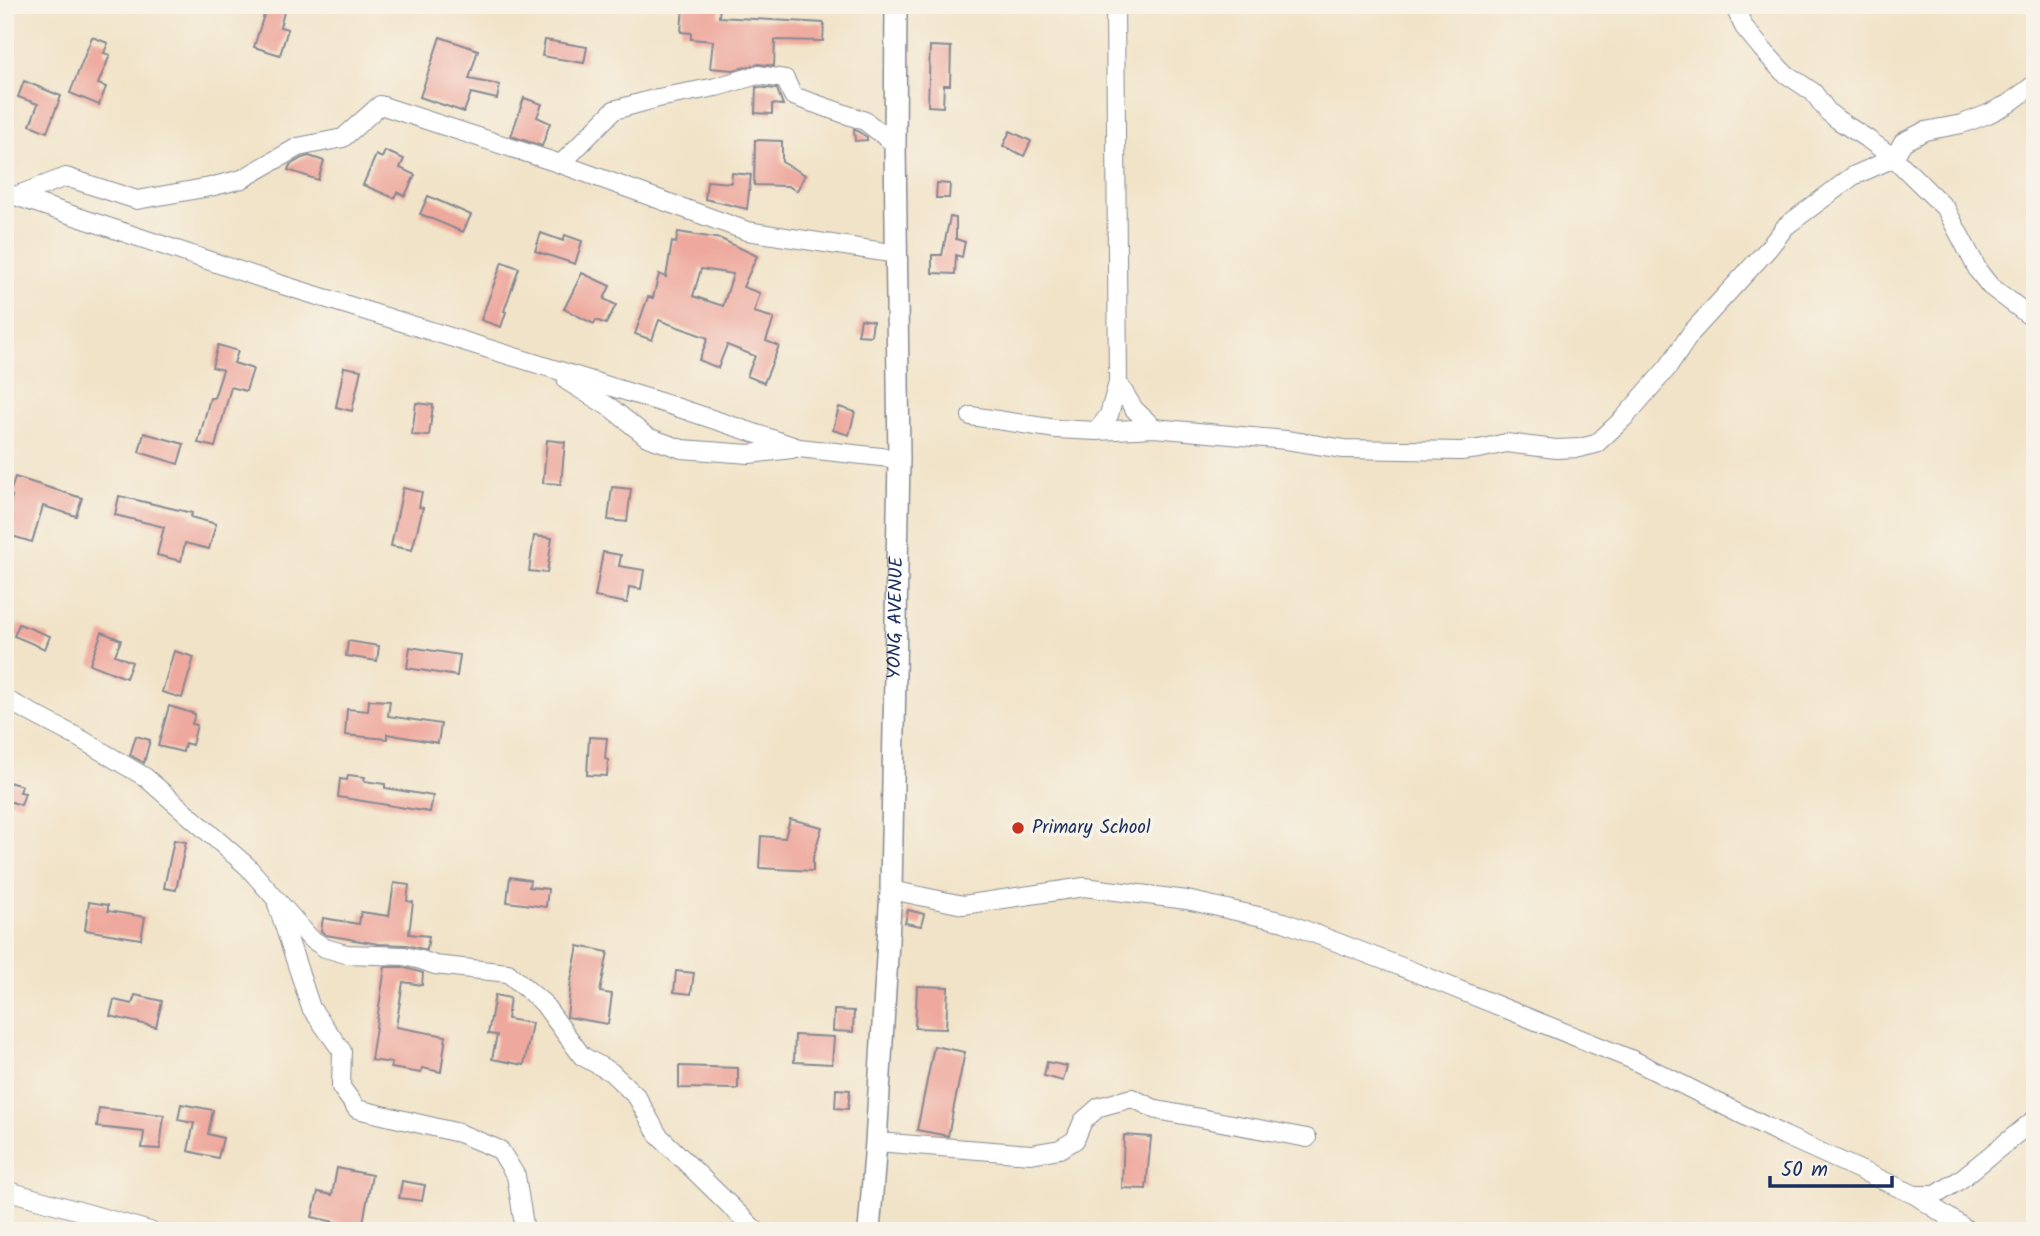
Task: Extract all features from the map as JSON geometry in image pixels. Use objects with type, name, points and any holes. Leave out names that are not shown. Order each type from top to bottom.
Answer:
[{"type":"street","name":"YONG AVENUE","points":[[869,1231],[891,890],[899,459],[896,5]]},
{"type":"street","points":[[1097,431],[1109,415],[1118,383],[1115,5]]},
{"type":"street","points":[[1732,5],[1744,27],[1778,67],[1813,92],[1828,112],[1838,120],[1894,158],[1946,209],[1979,272],[1990,286],[2035,320]]},
{"type":"street","points":[[561,164],[614,110],[758,75],[785,79],[793,96],[864,121],[895,144]]},
{"type":"street","points":[[971,416],[1056,429],[1097,431],[1154,428],[1286,440],[1344,449],[1461,450],[1506,443],[1556,449],[1596,444],[1625,417],[1669,366],[1691,333],[1786,226],[1853,176],[1894,158],[1903,142],[1925,131],[1962,124],[1988,114],[2008,104],[2035,84]]},
{"type":"street","points":[[10,194],[66,177],[137,200],[210,187],[242,179],[298,147],[343,138],[380,105],[561,164],[747,231],[897,254]]},
{"type":"street","points":[[10,194],[276,283],[673,406],[799,448],[899,459]]},
{"type":"street","points":[[546,368],[611,408],[647,437],[682,449],[749,454],[799,448]]},
{"type":"street","points":[[1118,383],[1134,410],[1154,428]]},
{"type":"street","points":[[5,699],[145,777],[247,866],[310,938],[325,948],[345,954],[404,956],[435,965],[508,973],[543,1003],[582,1056],[611,1072],[637,1097],[658,1135],[756,1231]]},
{"type":"street","points":[[891,890],[963,905],[1084,887],[1187,900],[1284,922],[1633,1060],[1785,1136],[1915,1195],[1969,1231]]},
{"type":"street","points":[[275,898],[311,1008],[342,1051],[341,1087],[357,1109],[459,1133],[500,1150],[516,1176],[525,1231]]},
{"type":"street","points":[[876,1142],[1031,1154],[1060,1149],[1075,1140],[1083,1121],[1099,1107],[1132,1098],[1157,1110],[1307,1138]]},
{"type":"street","points":[[1915,1195],[1936,1195],[1961,1179],[2035,1119]]},
{"type":"street","points":[[5,1190],[150,1231]]},
{"type":"building","points":[[267,5],[286,5],[280,27],[288,29],[280,55],[254,47]]},
{"type":"building","points":[[683,5],[720,5],[719,17],[824,23],[823,41],[775,40],[774,66],[759,64],[733,70],[710,68],[713,41],[691,39],[691,33],[681,32]]},
{"type":"building","points":[[92,37],[108,43],[104,53],[110,55],[98,84],[106,87],[99,105],[70,93]]},
{"type":"building","points":[[440,37],[478,50],[469,79],[500,85],[497,99],[471,93],[464,112],[420,97]]},
{"type":"building","points":[[545,40],[587,47],[584,63],[542,56]]},
{"type":"building","points":[[930,46],[951,47],[950,85],[944,85],[943,107],[928,106]]},
{"type":"building","points":[[24,81],[61,96],[47,132],[30,125],[38,104],[18,97]]},
{"type":"building","points":[[756,87],[777,89],[783,105],[772,104],[772,114],[755,113]]},
{"type":"building","points":[[524,98],[542,104],[537,117],[550,123],[542,146],[511,136]]},
{"type":"building","points":[[854,129],[867,137],[867,140],[855,141]]},
{"type":"building","points":[[1010,131],[1031,141],[1024,156],[1003,146]]},
{"type":"building","points":[[755,140],[782,141],[782,162],[805,175],[797,191],[788,186],[754,185]]},
{"type":"building","points":[[385,151],[404,159],[400,168],[415,175],[405,196],[397,192],[394,198],[363,185],[376,155],[382,158]]},
{"type":"building","points":[[309,156],[324,161],[318,180],[288,170],[290,165]]},
{"type":"building","points":[[732,173],[751,175],[747,209],[705,199],[707,181],[731,183]]},
{"type":"building","points":[[937,183],[950,184],[949,198],[936,198]]},
{"type":"building","points":[[428,196],[471,215],[463,232],[420,214]]},
{"type":"building","points":[[950,217],[956,218],[956,239],[965,242],[962,257],[956,255],[955,274],[932,273],[932,255],[942,255]]},
{"type":"building","points":[[678,232],[721,239],[757,256],[743,287],[760,293],[754,312],[774,318],[766,341],[779,346],[764,383],[747,376],[755,356],[727,345],[718,368],[699,360],[708,338],[659,320],[652,340],[635,334],[648,297],[653,298],[659,274],[666,277],[672,242],[676,243]],"holes":[[[701,269],[733,274],[723,306],[693,296]]]},
{"type":"building","points":[[541,233],[563,241],[565,235],[582,241],[575,264],[535,251]]},
{"type":"building","points":[[502,262],[519,268],[501,327],[481,320]]},
{"type":"building","points":[[582,273],[610,286],[604,299],[616,305],[606,324],[596,320],[594,324],[564,309]]},
{"type":"building","points":[[861,319],[873,321],[871,336],[858,335]]},
{"type":"building","points":[[218,345],[238,351],[234,363],[253,369],[246,391],[231,387],[215,447],[198,443],[210,398],[214,398],[223,370],[212,367]]},
{"type":"building","points":[[344,367],[361,370],[352,411],[336,407]]},
{"type":"building","points":[[416,403],[433,405],[429,436],[412,435]]},
{"type":"building","points":[[839,407],[855,412],[849,435],[833,430]]},
{"type":"building","points":[[144,433],[184,444],[178,464],[139,452]]},
{"type":"building","points":[[547,440],[565,442],[561,484],[543,483]]},
{"type":"building","points":[[15,477],[82,498],[76,516],[43,506],[32,542],[5,534],[5,517]]},
{"type":"building","points":[[612,487],[631,489],[627,522],[608,520]]},
{"type":"building","points":[[403,488],[422,492],[419,507],[423,508],[412,550],[391,546]]},
{"type":"building","points":[[119,496],[192,513],[191,517],[216,524],[209,549],[185,543],[181,561],[157,555],[164,527],[115,515]]},
{"type":"building","points":[[534,536],[552,538],[547,573],[529,571]]},
{"type":"building","points":[[603,552],[621,555],[619,566],[644,570],[641,589],[629,587],[627,603],[595,597]]},
{"type":"building","points":[[19,624],[50,636],[45,649],[14,636]]},
{"type":"building","points":[[102,632],[121,640],[115,655],[132,662],[126,678],[90,664]]},
{"type":"building","points":[[348,641],[379,646],[377,661],[346,656]]},
{"type":"building","points":[[410,647],[460,655],[457,676],[407,668]]},
{"type":"building","points":[[174,651],[194,657],[182,698],[162,692]]},
{"type":"building","points":[[369,700],[390,701],[388,716],[441,724],[438,743],[387,734],[387,739],[345,735],[347,709],[368,711]]},
{"type":"building","points":[[169,706],[195,714],[192,724],[197,725],[192,745],[185,743],[183,752],[158,746]]},
{"type":"building","points":[[136,736],[150,740],[144,763],[130,755]]},
{"type":"building","points":[[589,737],[607,738],[607,776],[587,775]]},
{"type":"building","points":[[348,775],[385,784],[385,788],[433,796],[430,812],[338,797],[340,779],[347,780]]},
{"type":"building","points":[[5,781],[22,786],[20,792],[25,793],[21,805],[5,800]]},
{"type":"building","points":[[790,819],[822,827],[813,858],[813,871],[759,868],[761,836],[785,838]]},
{"type":"building","points":[[174,840],[186,842],[176,890],[164,888]]},
{"type":"building","points":[[510,877],[530,880],[529,887],[548,889],[546,907],[507,902]]},
{"type":"building","points":[[394,883],[409,885],[407,901],[413,902],[409,934],[429,936],[427,950],[326,935],[321,931],[323,918],[359,924],[361,912],[389,916]]},
{"type":"building","points":[[89,902],[108,905],[108,911],[145,917],[141,939],[85,930]]},
{"type":"building","points":[[908,910],[924,914],[921,926],[905,923]]},
{"type":"building","points":[[578,946],[608,952],[600,992],[612,994],[608,1024],[567,1017]]},
{"type":"building","points":[[385,967],[402,967],[423,973],[422,985],[403,982],[396,1027],[446,1036],[441,1072],[422,1068],[421,1073],[391,1068],[392,1063],[371,1060]]},
{"type":"building","points":[[676,971],[694,973],[691,994],[674,992]]},
{"type":"building","points":[[917,986],[948,987],[946,1029],[915,1028]]},
{"type":"building","points":[[135,995],[162,1001],[156,1027],[110,1016],[114,1000],[132,1004]]},
{"type":"building","points":[[495,995],[510,998],[507,1019],[532,1023],[524,1065],[492,1059],[497,1035],[488,1034]]},
{"type":"building","points":[[834,1010],[854,1011],[853,1032],[833,1031]]},
{"type":"building","points":[[795,1035],[834,1037],[832,1064],[794,1062]]},
{"type":"building","points":[[934,1046],[965,1052],[948,1136],[917,1130]]},
{"type":"building","points":[[1047,1062],[1067,1066],[1063,1081],[1044,1076]]},
{"type":"building","points":[[679,1066],[738,1068],[738,1089],[679,1088]]},
{"type":"building","points":[[836,1089],[850,1090],[848,1109],[835,1108]]},
{"type":"building","points":[[181,1104],[213,1110],[208,1134],[223,1138],[218,1158],[188,1151],[194,1123],[178,1120]]},
{"type":"building","points":[[99,1108],[164,1115],[160,1149],[142,1148],[144,1132],[97,1127]]},
{"type":"building","points":[[1124,1135],[1151,1137],[1146,1189],[1122,1188]]},
{"type":"building","points":[[337,1168],[372,1175],[362,1228],[312,1217],[318,1192],[332,1195]]},
{"type":"building","points":[[402,1181],[425,1185],[422,1201],[399,1198]]},
{"type":"place","name":"Primary School","points":[[1018,828]]}]
